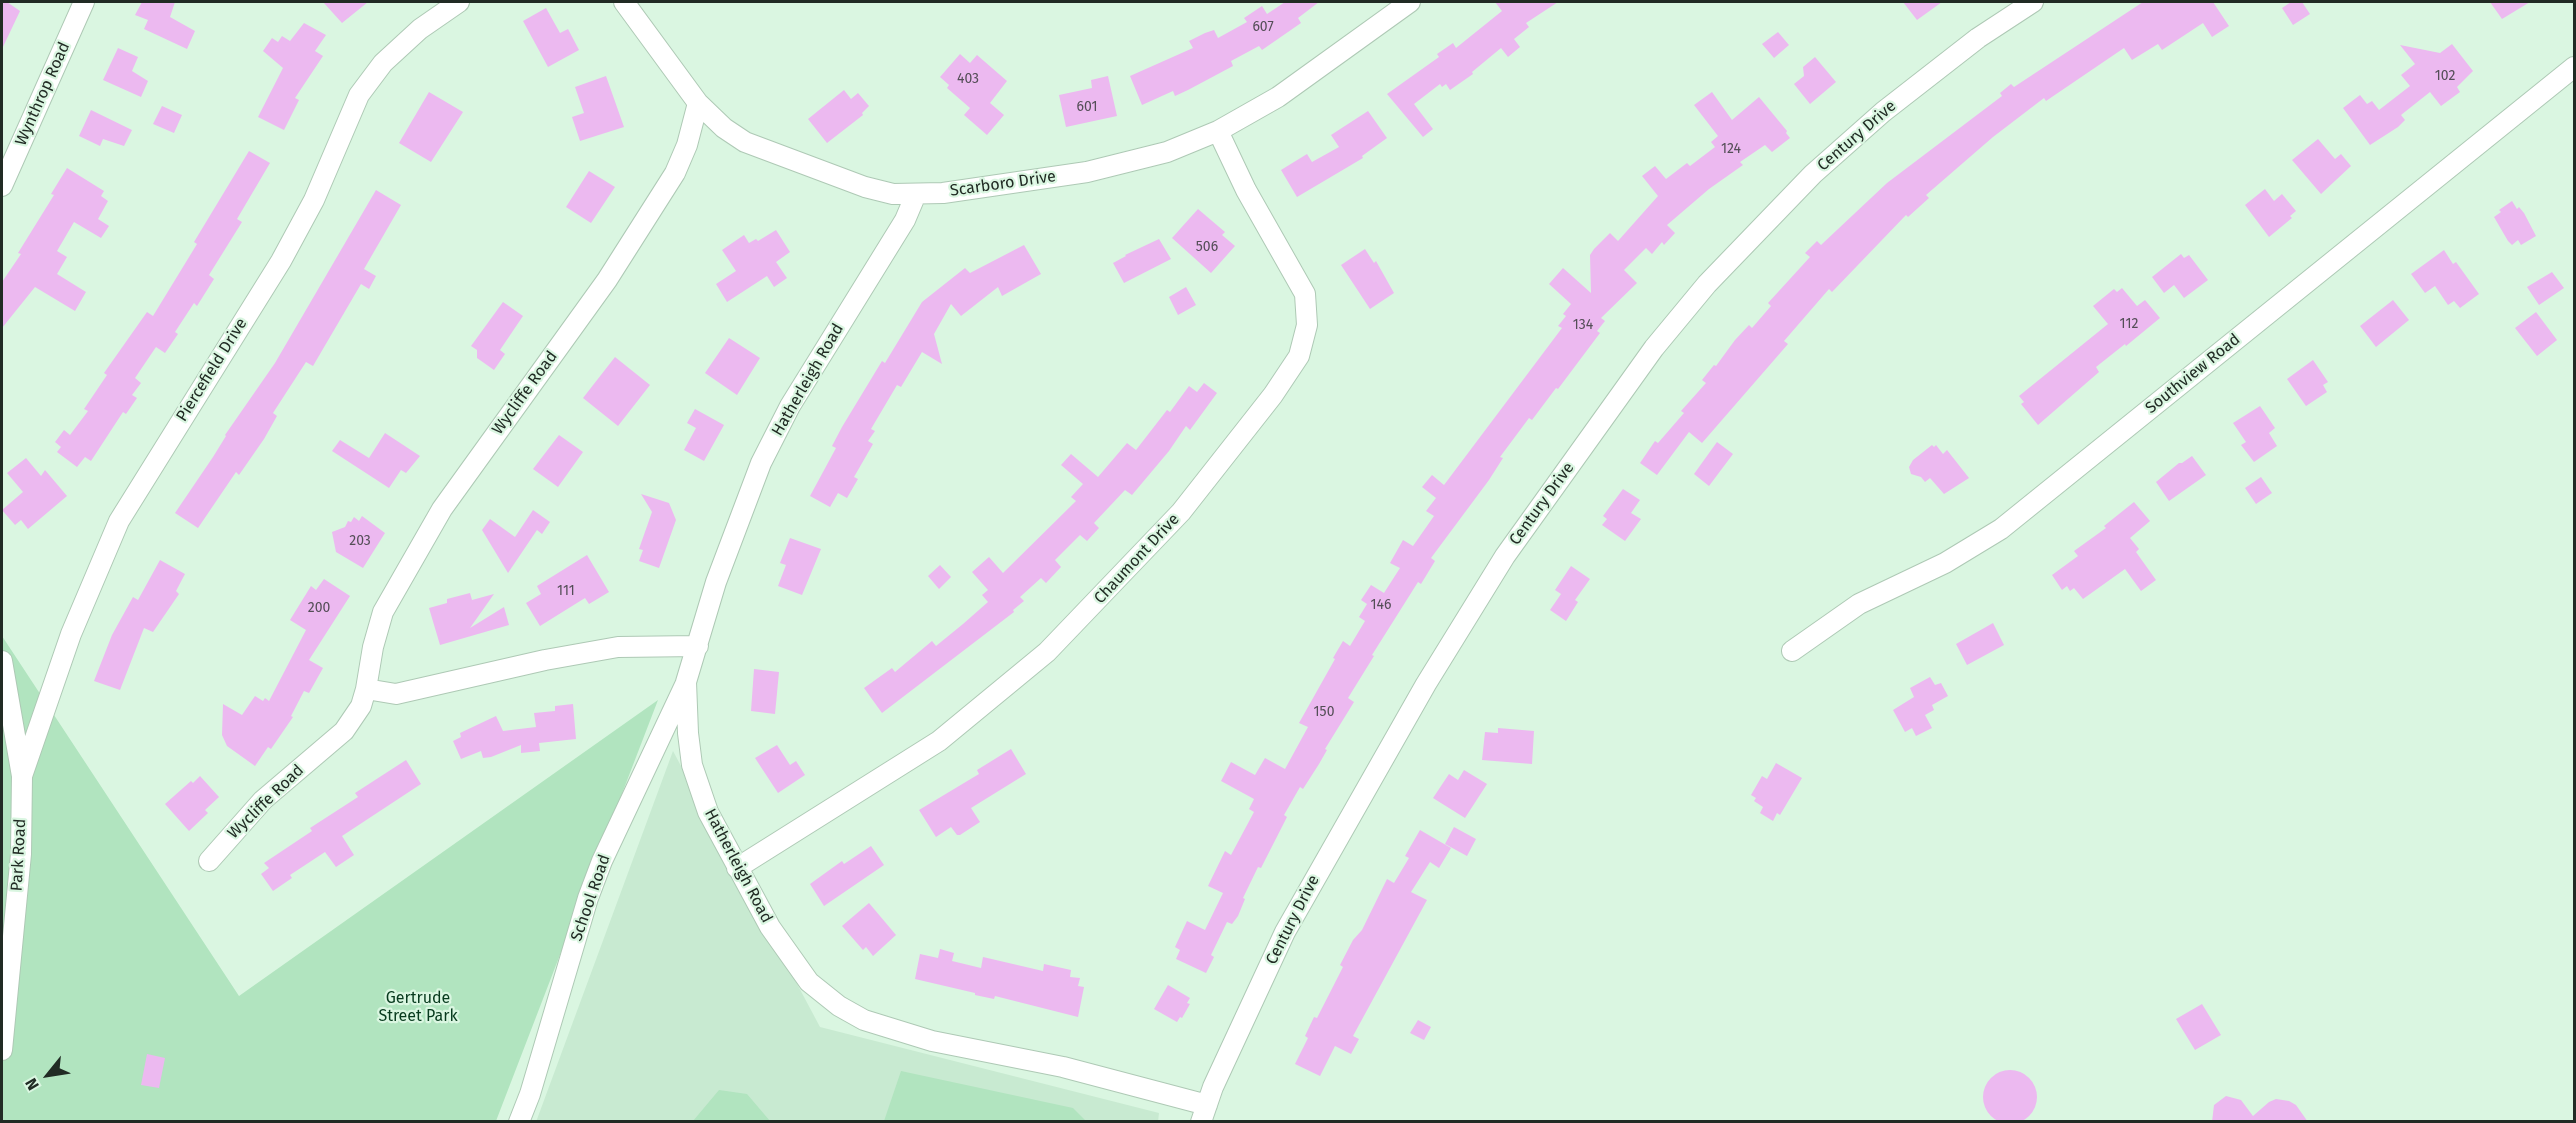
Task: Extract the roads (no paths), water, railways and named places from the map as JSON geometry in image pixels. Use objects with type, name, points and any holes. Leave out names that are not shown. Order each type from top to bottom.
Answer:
[{"type":"street","name":"Wynthrop Road","points":[[2,186],[84,2]]},
{"type":"street","name":"Piercefield Drive","points":[[22,776],[71,634],[119,521],[280,261],[314,200],[359,95],[383,63],[420,29],[459,2]]},
{"type":"street","name":"Scarboro Drive","points":[[624,2],[698,103],[724,128],[745,142],[865,188],[893,194],[943,193],[1087,171],[1167,152],[1218,131],[1278,97],[1410,2]]},
{"type":"street","name":"Century Drive","points":[[1204,1113],[1213,1087],[1285,932],[1426,684],[1504,556],[1654,348],[1707,284],[1813,174],[1883,112],[1978,38],[2033,2]]},
{"type":"street","name":"Southview Road","points":[[1792,651],[1859,604],[1945,563],[2001,528],[2574,67]]},
{"type":"street","name":"Wycliffe Road","points":[[208,861],[263,800],[344,731],[361,706],[383,612],[436,519],[607,280],[669,183],[687,145],[698,103]]},
{"type":"street","name":"Chaumont Drive","points":[[737,868],[939,741],[1047,652],[1181,512],[1293,366],[1299,356],[1307,326],[1305,294],[1246,190],[1218,131]]},
{"type":"street","name":"Hatherleigh Road","points":[[916,194],[905,220],[790,406],[761,462],[716,582],[686,682],[692,765],[708,812],[770,927],[809,982],[839,1006],[864,1020],[932,1041],[1063,1067],[1204,1113]]},
{"type":"street","points":[[366,689],[396,694],[544,660],[618,647],[698,646]]},
{"type":"street","name":"Park Road","points":[[2,661],[22,776],[21,854],[2,1050]]},
{"type":"street","name":"School Road","points":[[519,1122],[530,1094],[592,888],[607,850],[686,682]]},
{"type":"park label","name":"Gertrude Street Park","points":[[418,1008]]}]
